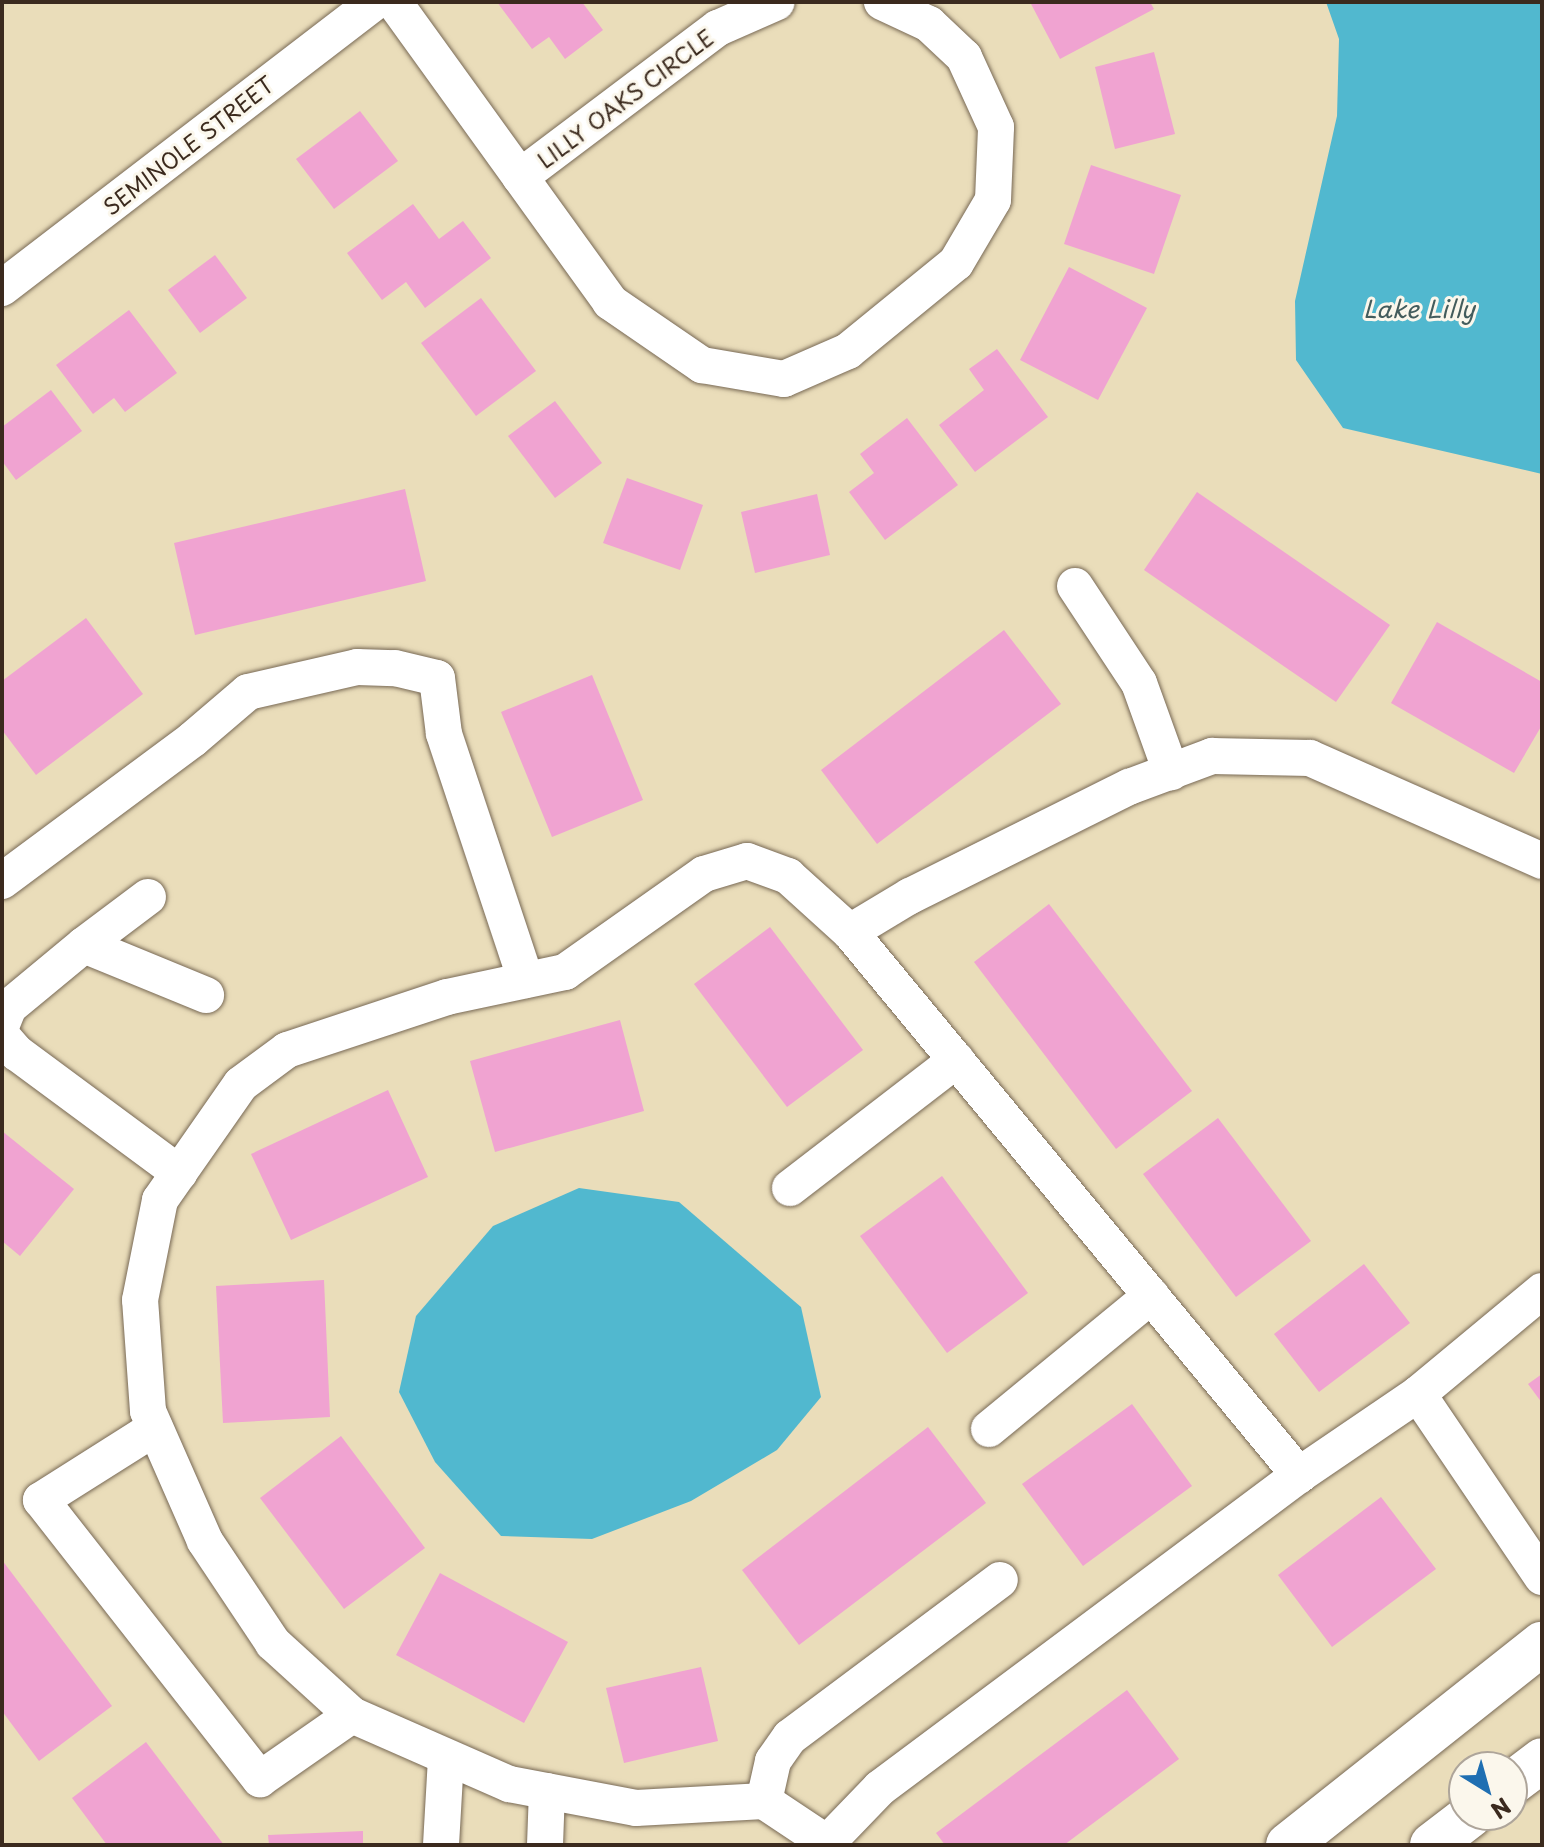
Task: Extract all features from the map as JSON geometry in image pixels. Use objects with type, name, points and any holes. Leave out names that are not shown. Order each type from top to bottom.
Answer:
[{"type":"main road","points":[[1288,1845],[1542,1644]]},
{"type":"main road","points":[[1432,1845],[1450,1831]]},
{"type":"street","name":"SEMINOLE STREET","points":[[2,288],[375,2]]},
{"type":"street","name":"LILLY OAKS CIRCLE","points":[[394,2],[610,302],[702,365],[784,379],[848,351],[956,263],[993,200],[996,127],[964,57],[929,24],[882,2]]},
{"type":"street","name":"LILLY OAKS CIRCLE","points":[[520,177],[718,28],[777,2]]},
{"type":"street","points":[[1075,586],[1139,683],[1171,772]]},
{"type":"street","points":[[7,867],[193,739],[248,692],[357,667],[395,668],[437,678],[444,734],[526,980]]},
{"type":"street","points":[[850,932],[910,896],[1129,787],[1212,756],[1310,758],[1542,861]]},
{"type":"street","points":[[1299,1475],[850,932],[788,876],[747,861],[704,874],[565,972],[447,997],[287,1050],[241,1084],[160,1200],[140,1300],[148,1411],[205,1541],[273,1643],[352,1715],[509,1784],[636,1808],[764,1801],[829,1844],[880,1788],[1299,1475],[1418,1394],[1542,1291]]},
{"type":"street","points":[[2,1024],[9,1007],[148,897]]},
{"type":"street","points":[[84,945],[206,995]]},
{"type":"street","points":[[2,1036],[17,1053],[179,1173]]},
{"type":"street","points":[[790,1188],[956,1060]]},
{"type":"street","points":[[989,1429],[1151,1296]]},
{"type":"street","points":[[1418,1394],[1542,1577]]},
{"type":"street","points":[[155,1428],[41,1500],[260,1779],[352,1715]]},
{"type":"street","points":[[764,1801],[773,1761],[790,1737],[1000,1580]]},
{"type":"street","points":[[441,1845],[446,1757]]},
{"type":"street","points":[[545,1845],[547,1791]]},
{"type":"water","name":"Lake Lilly","points":[[1326,2],[1542,2],[1542,474],[1343,428],[1296,360],[1295,301],[1337,116],[1339,39]]},
{"type":"water","points":[[579,1188],[679,1202],[801,1307],[821,1397],[777,1450],[691,1501],[592,1539],[501,1536],[435,1462],[399,1392],[416,1316],[493,1226]]},
{"type":"building","points":[[497,2],[582,2],[603,30],[565,59],[549,37],[532,49]]},
{"type":"building","points":[[1030,2],[1150,2],[1154,9],[1060,59]]},
{"type":"building","points":[[1154,52],[1175,134],[1115,149],[1095,67]]},
{"type":"building","points":[[360,111],[398,161],[334,209],[296,159]]},
{"type":"building","points":[[1091,165],[1181,195],[1154,274],[1064,244]]},
{"type":"building","points":[[413,204],[439,239],[463,221],[491,258],[425,308],[406,282],[382,300],[347,253]]},
{"type":"building","points":[[215,255],[247,298],[200,333],[168,290]]},
{"type":"building","points":[[1069,267],[1147,308],[1098,400],[1020,360]]},
{"type":"building","points":[[481,298],[536,371],[476,416],[421,343]]},
{"type":"building","points":[[129,310],[177,373],[125,412],[114,398],[93,414],[56,365]]},
{"type":"building","points":[[997,349],[1048,417],[975,472],[939,425],[984,390],[969,369]]},
{"type":"building","points":[[51,390],[82,431],[16,480],[2,461],[2,427]]},
{"type":"building","points":[[555,401],[602,463],[555,498],[508,436]]},
{"type":"building","points":[[907,418],[958,485],[885,540],[849,492],[874,473],[860,454]]},
{"type":"building","points":[[627,478],[703,505],[680,570],[603,543]]},
{"type":"building","points":[[405,489],[426,581],[195,635],[174,543]]},
{"type":"building","points":[[1197,492],[1390,625],[1336,702],[1144,570]]},
{"type":"building","points":[[817,494],[830,555],[755,573],[741,512]]},
{"type":"building","points":[[86,618],[143,694],[36,775],[2,730],[2,681]]},
{"type":"building","points":[[1437,622],[1542,682],[1542,725],[1514,773],[1391,703]]},
{"type":"building","points":[[1004,630],[1061,704],[877,844],[821,770]]},
{"type":"building","points":[[592,675],[643,800],[552,837],[501,712]]},
{"type":"building","points":[[1049,904],[1192,1091],[1116,1149],[974,962]]},
{"type":"building","points":[[770,927],[863,1050],[787,1107],[694,984]]},
{"type":"building","points":[[620,1020],[644,1111],[495,1152],[470,1061]]},
{"type":"building","points":[[388,1090],[428,1177],[291,1240],[251,1154]]},
{"type":"building","points":[[1218,1118],[1311,1241],[1236,1297],[1143,1174]]},
{"type":"building","points":[[2,1131],[74,1189],[20,1256],[2,1241]]},
{"type":"building","points":[[942,1176],[1028,1293],[947,1353],[860,1236]]},
{"type":"building","points":[[1364,1264],[1410,1323],[1319,1392],[1274,1334]]},
{"type":"building","points":[[324,1280],[330,1417],[223,1423],[216,1286]]},
{"type":"building","points":[[1542,1374],[1542,1403],[1528,1384]]},
{"type":"building","points":[[1132,1404],[1192,1486],[1083,1566],[1022,1484]]},
{"type":"building","points":[[928,1427],[986,1503],[799,1645],[742,1570]]},
{"type":"building","points":[[341,1436],[425,1548],[344,1609],[260,1498]]},
{"type":"building","points":[[1381,1497],[1436,1569],[1332,1647],[1278,1575]]},
{"type":"building","points":[[2,1560],[112,1706],[39,1761],[2,1711]]},
{"type":"building","points":[[440,1573],[568,1642],[524,1723],[396,1655]]},
{"type":"building","points":[[701,1667],[718,1741],[624,1763],[606,1688]]},
{"type":"building","points":[[1127,1690],[1179,1759],[1064,1845],[945,1845],[936,1833]]},
{"type":"building","points":[[146,1742],[224,1845],[107,1845],[72,1798]]},
{"type":"building","points":[[363,1831],[363,1845],[269,1845],[268,1835]]}]
